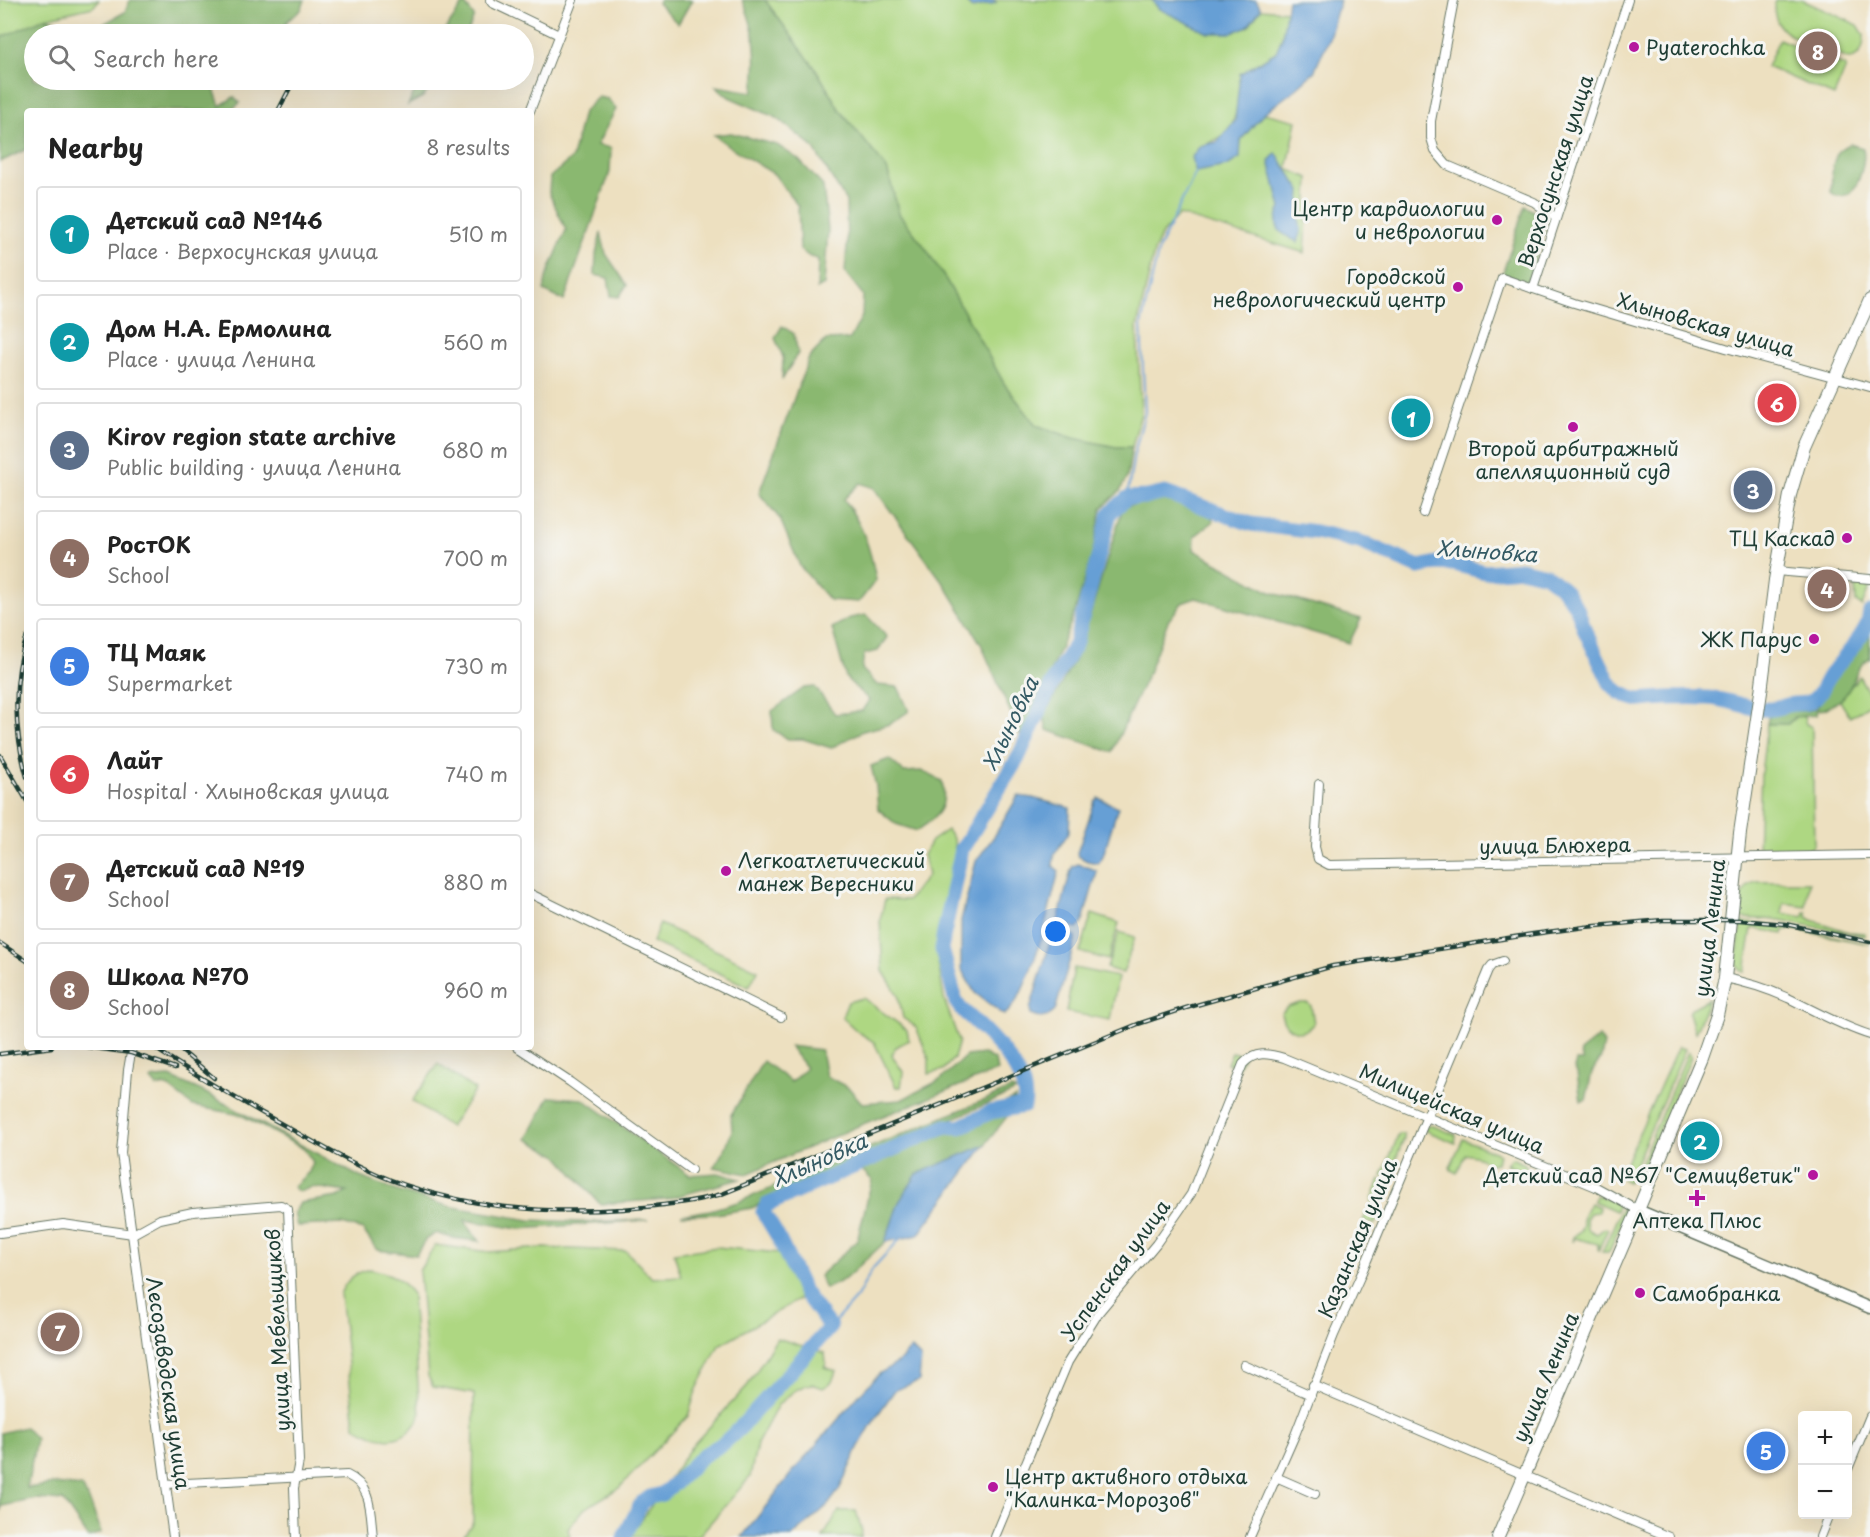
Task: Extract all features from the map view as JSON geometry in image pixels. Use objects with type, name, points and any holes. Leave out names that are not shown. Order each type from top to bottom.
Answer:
[{"type":"main road","name":"улица Ленина","points":[[1498,1537],[1711,1034],[1725,978],[1738,858],[1776,571],[1790,495],[1804,447],[1870,300]]},
{"type":"street","points":[[490,0],[559,35]]},
{"type":"street","points":[[531,108],[573,0]]},
{"type":"street","points":[[1454,0],[1431,121],[1431,138],[1435,151],[1446,165],[1534,202],[1556,218]]},
{"type":"street","name":"Верхосунская улица","points":[[1423,513],[1502,278],[1533,289],[1628,0]]},
{"type":"street","name":"Хлыновская улица","points":[[1533,289],[1574,303],[1870,387]]},
{"type":"street","points":[[1776,571],[1870,579]]},
{"type":"street","name":"улица Блюхера","points":[[1319,784],[1315,847],[1318,859],[1329,865],[1870,855]]},
{"type":"street","points":[[534,895],[781,1017]]},
{"type":"street","name":"Казанская улица","points":[[1250,1537],[1488,970],[1492,965],[1503,961]]},
{"type":"street","points":[[1725,978],[1746,982],[1787,998],[1835,1022],[1870,1035]]},
{"type":"street","name":"Лесозаводская улица","points":[[131,1050],[121,1153],[173,1537]]},
{"type":"street","points":[[522,1050],[570,1082],[691,1170]]},
{"type":"street","name":"Успенская улица","points":[[996,1537],[1068,1362],[1099,1312],[1156,1244],[1191,1194],[1243,1064],[1259,1054],[1284,1058]]},
{"type":"street","name":"Милицейская улица","points":[[1284,1058],[1596,1187],[1638,1210],[1870,1308]]},
{"type":"street","name":"улица Мебельщиков","points":[[133,1234],[160,1219],[193,1212],[281,1205],[288,1209],[299,1461],[294,1493],[296,1537]]},
{"type":"street","points":[[0,1233],[63,1224],[133,1234]]},
{"type":"street","points":[[1244,1365],[1311,1395]]},
{"type":"street","points":[[1313,1385],[1669,1537]]},
{"type":"street","points":[[1850,1465],[1870,1416]]},
{"type":"street","points":[[166,1484],[347,1475],[359,1482],[368,1495],[373,1537]]},
{"type":"street","points":[[1276,1477],[1315,1494]]},
{"type":"street","points":[[1820,1537],[1827,1519]]},
{"type":"green space","points":[[0,0],[99,0],[93,7],[45,18],[34,24],[24,24],[24,30],[0,43]]},
{"type":"green space","points":[[130,0],[305,0],[301,10],[286,22],[287,24],[104,24],[125,12]]},
{"type":"green space","points":[[659,0],[692,0],[678,24],[658,3]]},
{"type":"green space","points":[[742,0],[765,0],[817,71],[839,109],[887,169],[899,214],[924,246],[946,280],[1005,385],[1036,425],[1073,438],[1116,447],[1132,447],[1127,477],[1120,491],[1102,508],[1092,556],[1074,615],[1022,739],[981,644],[945,585],[874,488],[860,483],[844,499],[865,537],[876,580],[859,602],[829,600],[800,566],[780,519],[759,493],[809,358],[826,340],[850,339],[862,316],[863,295],[845,272],[846,201],[813,147],[777,118],[729,97],[716,86],[753,92],[755,45]]},
{"type":"green space","points":[[765,0],[964,0],[972,8],[996,2],[994,0],[1152,0],[1159,9],[1248,27],[1261,9],[1287,11],[1282,38],[1276,52],[1240,74],[1237,109],[1229,128],[1223,135],[1200,146],[1239,158],[1241,140],[1264,113],[1297,121],[1287,169],[1309,178],[1305,253],[1179,215],[1162,234],[1154,252],[1137,327],[1141,413],[1132,447],[1116,447],[1073,438],[1036,425],[1005,385],[946,280],[924,246],[899,214],[887,169],[839,109],[817,71]]},
{"type":"green space","points":[[1776,0],[1802,0],[1858,25],[1864,35],[1861,51],[1856,57],[1848,59],[1787,33],[1780,27],[1776,18],[1774,9]]},
{"type":"green space","points":[[464,3],[474,16],[471,24],[449,24]]},
{"type":"green space","points":[[45,18],[69,24],[31,24]]},
{"type":"green space","points":[[24,27],[24,90],[214,90],[220,106],[234,97],[240,103],[234,108],[24,108],[24,150],[0,162],[0,43],[2,37]]},
{"type":"green space","points":[[1779,39],[1846,67],[1834,96],[1767,67]]},
{"type":"green space","points":[[415,90],[429,90],[423,97],[408,105]]},
{"type":"green space","points":[[598,97],[608,99],[616,109],[597,145],[611,148],[610,172],[564,301],[544,291],[546,278],[566,230],[549,193],[550,177],[572,158],[583,112]]},
{"type":"green space","points":[[731,133],[777,145],[798,159],[823,186],[828,230],[824,285],[817,289],[818,259],[800,250],[798,206],[774,174],[714,135]]},
{"type":"green space","points":[[1850,144],[1863,148],[1864,158],[1861,171],[1854,189],[1850,193],[1837,196],[1831,192],[1835,158],[1843,147]]},
{"type":"green space","points":[[1525,206],[1546,221],[1531,273],[1528,280],[1524,282],[1502,275]]},
{"type":"green space","points":[[601,233],[606,254],[627,285],[619,297],[611,296],[608,278],[595,275],[596,254]]},
{"type":"green space","points":[[782,326],[794,334],[798,353],[782,380],[783,357],[775,338]]},
{"type":"green space","points":[[1168,497],[1212,514],[1213,522],[1195,536],[1194,550],[1270,592],[1361,619],[1349,643],[1196,598],[1182,603],[1168,621],[1148,673],[1112,752],[1047,730],[1044,716],[1079,651],[1123,507]]},
{"type":"green space","points":[[1855,585],[1870,586],[1862,606],[1856,602]]},
{"type":"green space","points":[[866,615],[887,637],[878,651],[864,654],[862,669],[877,685],[898,687],[909,711],[890,724],[863,731],[831,748],[803,739],[788,739],[773,730],[772,711],[804,688],[815,687],[835,714],[862,711],[869,700],[846,678],[832,628],[850,618]]},
{"type":"green space","points":[[1870,624],[1870,658],[1859,668],[1846,694],[1841,699],[1827,708],[1817,710],[1816,715],[1794,717],[1788,724],[1767,724],[1770,715],[1789,710],[1807,711],[1817,708],[1821,697],[1827,691],[1833,674],[1844,666],[1847,656],[1862,640]]},
{"type":"green space","points":[[1859,676],[1870,695],[1870,704],[1850,717],[1840,701]]},
{"type":"green space","points":[[1797,716],[1804,717],[1806,724],[1812,727],[1814,845],[1809,850],[1758,851],[1761,774],[1767,724],[1788,724]]},
{"type":"green space","points":[[889,759],[904,772],[922,771],[942,781],[943,805],[936,816],[917,831],[896,824],[878,809],[871,766]]},
{"type":"green space","points":[[947,830],[954,840],[956,861],[936,949],[944,999],[959,1041],[954,1058],[943,1070],[929,1074],[929,1059],[916,1027],[903,1018],[898,995],[883,971],[880,920],[885,899],[908,900],[928,875],[923,855],[931,841]]},
{"type":"green space","points":[[1756,882],[1809,882],[1806,906],[1784,903],[1782,913],[1803,917],[1807,912],[1807,917],[1812,920],[1849,932],[1865,933],[1865,936],[1780,920],[1741,918],[1744,892]]},
{"type":"green space","points":[[1092,914],[1119,923],[1108,960],[1080,952]]},
{"type":"green space","points":[[1741,922],[1801,929],[1870,944],[1791,929],[1784,930],[1783,934],[1752,928],[1745,972],[1741,971],[1736,964]]},
{"type":"green space","points":[[660,924],[758,970],[749,987],[652,942]]},
{"type":"green space","points":[[1119,932],[1135,937],[1123,973],[1107,968]]},
{"type":"green space","points":[[1074,968],[1118,977],[1110,1020],[1066,1012]]},
{"type":"green space","points":[[863,998],[907,1030],[909,1040],[896,1047],[892,1055],[903,1072],[901,1087],[896,1087],[874,1042],[858,1032],[842,1017],[848,1002]]},
{"type":"green space","points":[[1709,999],[1695,1033],[1689,1013],[1692,1008]]},
{"type":"green space","points":[[1307,1003],[1311,1006],[1314,1023],[1299,1032],[1286,1025],[1281,1014],[1287,1007]]},
{"type":"green space","points":[[1599,1037],[1604,1044],[1601,1058],[1592,1072],[1586,1100],[1581,1101],[1577,1073],[1574,1068],[1576,1061],[1583,1061],[1580,1052]]},
{"type":"green space","points":[[789,1046],[821,1050],[826,1076],[849,1088],[862,1103],[901,1100],[940,1080],[966,1056],[984,1054],[995,1060],[997,1071],[863,1124],[747,1174],[714,1167],[732,1131],[731,1115],[763,1061],[791,1082],[806,1068]]},
{"type":"green space","points":[[1678,1047],[1685,1049],[1628,1182],[1622,1179],[1621,1173]]},
{"type":"green space","points":[[1232,1052],[1244,1055],[1238,1067],[1227,1064]]},
{"type":"green space","points":[[1688,1052],[1691,1055],[1690,1060],[1636,1185],[1633,1181]]},
{"type":"green space","points":[[438,1064],[475,1090],[450,1127],[412,1101]]},
{"type":"green space","points":[[170,1077],[202,1091],[360,1177],[397,1191],[448,1206],[530,1220],[581,1222],[648,1220],[519,1229],[465,1220],[480,1241],[452,1238],[436,1233],[426,1239],[416,1255],[377,1250],[363,1230],[342,1224],[297,1226],[294,1213],[300,1203],[338,1197],[347,1192],[312,1187],[299,1192],[293,1187],[309,1172],[313,1162],[304,1149],[241,1115],[193,1106],[169,1088],[157,1087],[151,1080]]},
{"type":"green space","points":[[1011,1089],[1016,1091],[783,1192],[752,1208],[716,1214],[681,1215],[738,1202]]},
{"type":"green space","points":[[549,1097],[583,1099],[690,1175],[718,1173],[740,1179],[667,1199],[600,1204],[557,1155],[527,1139]]},
{"type":"green space","points":[[1015,1098],[1013,1109],[985,1145],[917,1174],[899,1202],[885,1242],[845,1279],[825,1289],[819,1276],[857,1241],[872,1180],[860,1168]]},
{"type":"green space","points":[[1427,1126],[1456,1135],[1455,1143],[1424,1130]]},
{"type":"green space","points":[[1399,1134],[1404,1134],[1404,1138],[1388,1179],[1382,1176]]},
{"type":"green space","points":[[1463,1139],[1499,1154],[1497,1163],[1489,1164],[1479,1157],[1465,1154],[1457,1173],[1451,1170],[1450,1167]]},
{"type":"green space","points":[[1511,1158],[1525,1164],[1527,1169],[1535,1172],[1534,1176],[1506,1164]]},
{"type":"green space","points":[[1380,1180],[1386,1183],[1377,1206],[1372,1203],[1372,1200]]},
{"type":"green space","points":[[1597,1195],[1619,1204],[1616,1211],[1593,1201]]},
{"type":"green space","points":[[1590,1203],[1599,1207],[1598,1212],[1590,1213],[1586,1219],[1587,1229],[1597,1234],[1605,1228],[1608,1229],[1598,1251],[1598,1244],[1574,1238],[1572,1242],[1573,1237],[1580,1232],[1582,1219]]},
{"type":"green space","points":[[1622,1207],[1624,1216],[1610,1250],[1602,1252]]},
{"type":"green space","points":[[1368,1209],[1375,1209],[1372,1216],[1377,1218],[1375,1224],[1363,1221]]},
{"type":"green space","points":[[435,1245],[489,1252],[544,1248],[626,1251],[652,1278],[681,1276],[674,1253],[717,1247],[778,1253],[800,1299],[719,1345],[696,1391],[688,1416],[619,1488],[584,1509],[568,1529],[570,1537],[463,1537],[473,1522],[474,1394],[433,1387],[428,1376],[419,1271]]},
{"type":"green space","points":[[370,1269],[394,1277],[403,1283],[412,1294],[420,1415],[408,1432],[391,1439],[373,1436],[355,1426],[340,1294],[352,1277]]},
{"type":"green space","points":[[777,1338],[825,1353],[824,1367],[836,1371],[832,1382],[823,1388],[812,1384],[806,1385],[794,1391],[778,1405],[757,1444],[750,1477],[698,1537],[626,1537],[638,1525],[691,1447],[748,1385]]},
{"type":"green space","points":[[25,1427],[36,1439],[27,1488],[54,1484],[82,1487],[91,1504],[101,1533],[88,1537],[63,1501],[36,1499],[2,1506],[0,1513],[0,1433]]},
{"type":"green space","points":[[839,1511],[856,1511],[862,1531],[861,1537],[823,1537]]},
{"type":"water","points":[[964,0],[994,0],[996,3],[972,8]]},
{"type":"water","points":[[1152,0],[1256,0],[1261,9],[1248,26],[1232,33],[1208,33],[1159,9]]},
{"type":"water","points":[[1288,0],[1340,0],[1329,38],[1314,72],[1264,113],[1241,140],[1240,158],[1227,166],[1196,172],[1191,158],[1200,146],[1217,142],[1235,121],[1240,74],[1276,52],[1282,38]]},
{"type":"water","points":[[1276,153],[1301,191],[1299,216],[1301,233],[1298,242],[1282,233],[1277,225],[1281,208],[1269,161]]},
{"type":"water","points":[[1018,796],[1070,808],[1069,832],[1054,855],[1053,866],[1059,871],[1038,949],[1022,990],[1004,1015],[975,993],[961,969],[961,920],[976,861],[995,835]]},
{"type":"water","points":[[1098,798],[1118,807],[1103,856],[1098,863],[1087,861],[1077,853]]},
{"type":"water","points":[[1078,864],[1097,872],[1082,924],[1077,928],[1061,924],[1058,920],[1071,870]]},
{"type":"water","points":[[1057,929],[1075,936],[1075,942],[1055,1011],[1041,1018],[1031,1015],[1030,1009],[1051,939]]},
{"type":"water","points":[[985,1145],[918,1235],[885,1242],[899,1202],[917,1174]]},
{"type":"water","points":[[911,1348],[921,1358],[919,1381],[895,1390],[859,1446],[839,1490],[828,1505],[792,1537],[742,1537],[790,1475],[860,1394],[880,1373],[898,1363]]},
{"type":"waterway","points":[[1127,498],[1134,454],[1145,412],[1141,325],[1159,248],[1196,172]]},
{"type":"waterway","name":"Хлыновка","points":[[624,1537],[642,1502],[662,1494],[702,1456],[724,1443],[830,1327],[804,1292],[777,1235],[763,1212],[767,1205],[946,1126],[960,1127],[991,1112],[1024,1106],[1021,1080],[1004,1052],[956,1002],[942,949],[943,938],[962,849],[1018,758],[1054,679],[1075,645],[1110,513],[1127,498],[1165,493],[1251,524],[1316,532],[1360,542],[1419,567],[1437,563],[1454,564],[1485,572],[1521,569],[1546,575],[1565,591],[1577,608],[1585,631],[1610,683],[1619,692],[1640,700],[1709,698],[1764,709],[1809,702],[1818,695],[1829,676],[1860,637],[1868,623],[1870,612]]},
{"type":"waterway","points":[[830,1327],[857,1297],[873,1268],[900,1239]]},
{"type":"railway","points":[[280,108],[289,90]]},
{"type":"railway","points":[[24,646],[16,706],[19,742],[24,764]]},
{"type":"railway","points":[[0,755],[24,796]]},
{"type":"railway","points":[[158,1050],[309,1140],[391,1180],[448,1197],[506,1207],[564,1211],[623,1209],[686,1202],[722,1194],[1138,1024],[1333,966],[1533,934],[1663,920],[1740,920],[1785,924],[1870,942]]},
{"type":"railway","points":[[0,943],[24,959]]},
{"type":"railway","points":[[0,1054],[30,1050]]},
{"type":"railway","points":[[109,1050],[131,1053],[175,1068]]},
{"type":"railway","points":[[181,1050],[214,1078]]},
{"type":"place","name":"Pyaterochka","points":[[1634,47]]},
{"type":"place","name":"Школа №70","points":[[1818,51]]},
{"type":"place","name":"Центр кардиологии и неврологии","points":[[1497,220]]},
{"type":"place","name":"Городской неврологический центр","points":[[1458,287]]},
{"type":"place","name":"Лайт","points":[[1777,403]]},
{"type":"place","name":"Детский сад №146","points":[[1411,418]]},
{"type":"place","name":"Второй арбитражный апелляционный суд","points":[[1573,427]]},
{"type":"place","name":"Kirov region state archive","points":[[1753,490]]},
{"type":"place","name":"ТЦ Каскад","points":[[1847,538]]},
{"type":"place","name":"РостОК","points":[[1827,589]]},
{"type":"place","name":"ЖК Парус","points":[[1814,639]]},
{"type":"place","name":"Легкоатлетический манеж Вересники","points":[[726,871]]},
{"type":"place","name":"Дом Н.А. Ермолина","points":[[1700,1141]]},
{"type":"place","name":"Детский сад №67 \"Семицветик\"","points":[[1813,1175]]},
{"type":"place","name":"Аптека Плюс","points":[[1697,1198]]},
{"type":"place","name":"Самобранка","points":[[1640,1293]]},
{"type":"place","name":"Детский сад №19","points":[[60,1332]]},
{"type":"place","name":"ТЦ Маяк","points":[[1766,1451]]},
{"type":"place","name":"Центр активного отдыха \"Калинка-Морозов\"","points":[[993,1487]]}]
